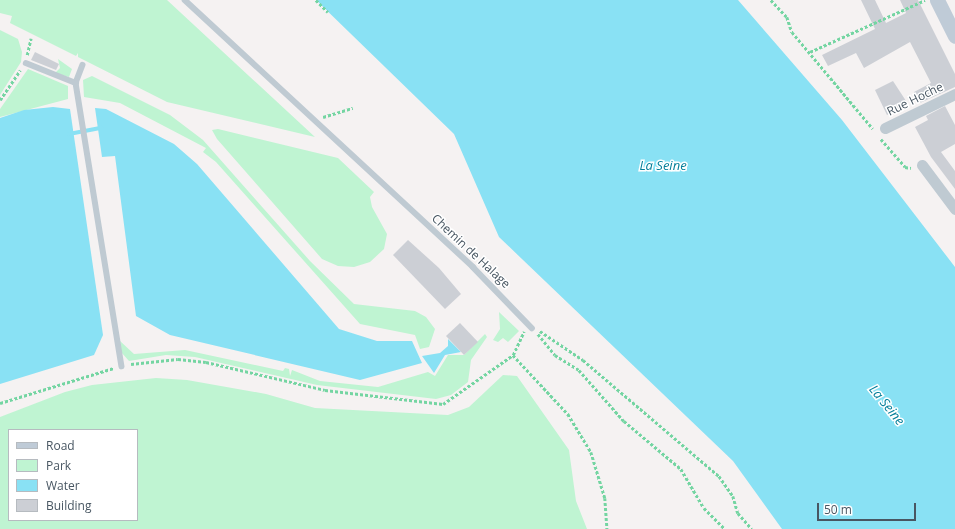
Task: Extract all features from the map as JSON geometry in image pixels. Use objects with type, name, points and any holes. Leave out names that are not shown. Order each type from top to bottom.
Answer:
[{"type":"main road","points":[[937,0],[951,20],[955,36]]},
{"type":"street","name":"Rue Hoche","points":[[886,128],[955,94]]},
{"type":"street","points":[[923,166],[955,209]]},
{"type":"lane","name":"Chemin de Halage","points":[[185,0],[473,267],[532,328]]},
{"type":"lane","points":[[26,62],[76,83]]},
{"type":"lane","points":[[83,65],[76,83],[122,366]]},
{"type":"path","points":[[316,0],[328,12]]},
{"type":"path","points":[[810,52],[925,0]]},
{"type":"path","points":[[774,1],[810,52],[905,167],[923,166]]},
{"type":"path","points":[[0,100],[26,62],[31,38]]},
{"type":"path","points":[[313,120],[354,108]]},
{"type":"path","points":[[532,328],[555,355],[579,370],[624,421],[681,469],[704,508],[724,529]]},
{"type":"path","points":[[532,328],[583,360],[719,476],[733,496],[738,513],[752,529]]},
{"type":"path","points":[[0,403],[122,366],[178,359],[206,362],[325,390],[443,404],[513,355],[523,335]]},
{"type":"path","points":[[513,355],[568,414],[592,452],[605,498],[607,529]]},
{"type":"green space","points":[[0,0],[167,0],[315,137],[167,102],[78,57],[78,53],[76,56],[10,23],[12,16],[0,13]]},
{"type":"green space","points":[[0,30],[18,39],[22,52],[21,62],[0,95]]},
{"type":"green space","points":[[58,59],[72,69],[69,77],[55,73],[60,68]]},
{"type":"green space","points":[[28,69],[68,86],[68,99],[0,117],[0,109]]},
{"type":"green space","points":[[92,76],[170,115],[203,140],[310,261],[354,304],[415,311],[426,317],[435,329],[429,347],[420,349],[415,335],[360,324],[216,162],[203,152],[206,148],[120,103],[84,97],[83,80]]},
{"type":"green space","points":[[218,129],[338,158],[374,192],[370,197],[372,207],[387,234],[384,249],[370,262],[354,267],[338,266],[322,259],[217,139],[212,130]]},
{"type":"green space","points":[[499,312],[519,331],[508,342],[503,338],[498,342],[493,340],[500,329]]},
{"type":"green space","points":[[485,334],[487,337],[471,360],[468,382],[451,395],[436,399],[317,385],[195,357],[166,355],[129,361],[121,352],[120,341],[134,354],[185,350],[283,371],[285,368],[289,369],[290,376],[292,370],[320,381],[378,387],[428,372],[435,376],[448,355],[464,355]]},
{"type":"green space","points":[[503,375],[517,376],[569,450],[576,501],[587,529],[0,529],[0,417],[65,392],[92,385],[156,378],[187,380],[266,394],[315,408],[448,415],[469,407]]},
{"type":"water","name":"La Seine","points":[[316,0],[738,0],[842,120],[955,267],[955,529],[782,529],[733,461],[499,237],[454,134]]},
{"type":"water","points":[[53,107],[70,109],[103,335],[94,355],[0,384],[0,118],[24,110]]},
{"type":"water","points":[[95,108],[106,109],[174,144],[197,164],[339,329],[377,341],[412,341],[422,363],[360,380],[170,335],[136,316],[115,156],[102,157]]},
{"type":"water","points":[[448,339],[461,352],[445,355],[434,373],[422,356],[440,353],[448,346]]},
{"type":"building","points":[[861,0],[875,0],[886,23],[906,13],[900,0],[918,0],[955,74],[955,87],[920,103],[914,92],[931,83],[910,42],[864,68],[856,53],[828,66],[822,55],[875,29]]},
{"type":"building","points":[[35,52],[59,64],[56,70],[31,60]]},
{"type":"building","points":[[893,81],[908,104],[887,115],[875,90]]},
{"type":"building","points":[[945,106],[955,125],[955,144],[941,152],[955,171],[955,189],[931,157],[915,127],[928,120],[926,116]]},
{"type":"building","points":[[408,240],[439,268],[461,294],[445,309],[393,255]]},
{"type":"building","points":[[460,323],[478,342],[464,355],[446,336]]},
{"type":"waterway","points":[[69,134],[101,128]]}]
